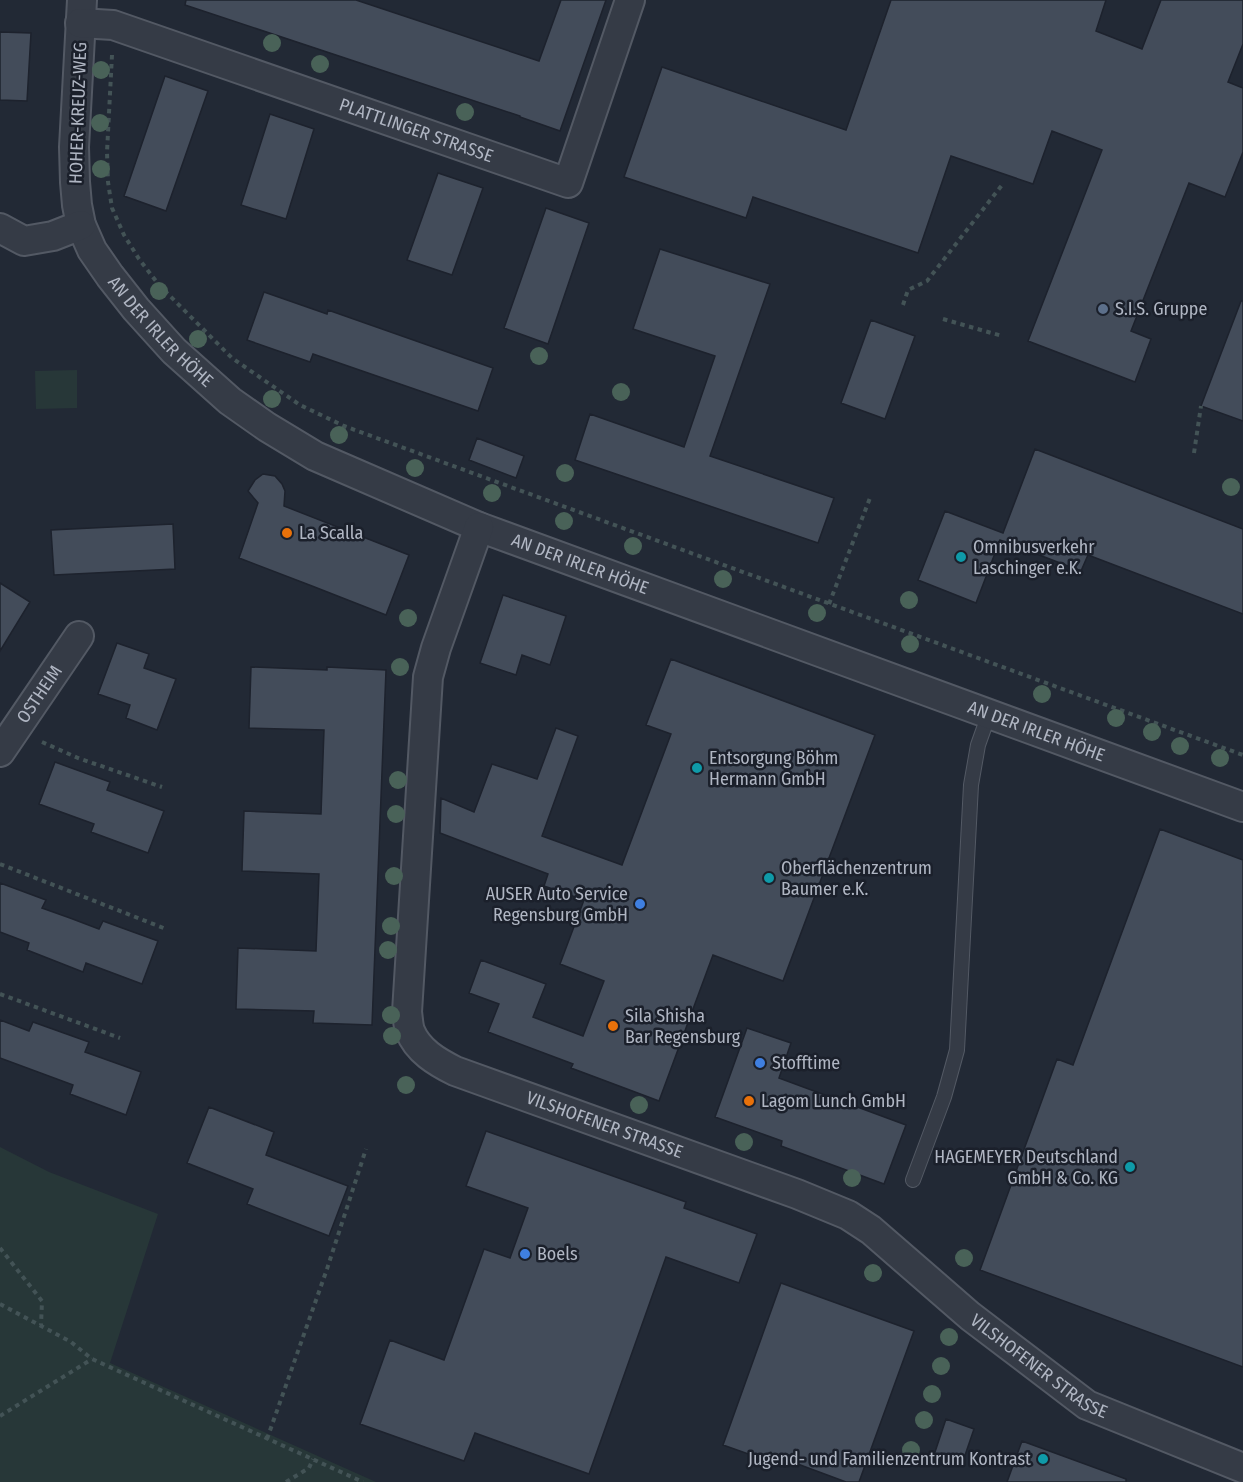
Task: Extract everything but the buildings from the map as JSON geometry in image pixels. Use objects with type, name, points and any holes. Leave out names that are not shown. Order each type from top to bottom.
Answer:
[{"type":"street","name":"PLATTLINGER STRASSE","points":[[81,11],[113,25],[568,183],[630,0]]},
{"type":"street","name":"HOHER-KREUZ-WEG","points":[[81,11],[75,159],[77,204],[81,225]]},
{"type":"street","points":[[0,228],[24,242],[53,236],[81,225]]},
{"type":"street","name":"AN DER IRLER HÖHE","points":[[81,225],[92,250],[136,309],[174,351],[230,401],[315,456],[479,527],[1243,807]]},
{"type":"street","name":"VILSHOFENER STRASSE","points":[[479,527],[428,677],[407,1012],[409,1029],[417,1044],[436,1061],[455,1071],[797,1194],[848,1215],[871,1230],[970,1316],[1087,1405],[1243,1468]]},
{"type":"street","name":"OSTHEIM","points":[[8,741],[80,636]]},
{"type":"lane","points":[[913,1180],[944,1096],[957,1050],[971,785],[978,745],[988,714]]},
{"type":"path","points":[[113,25],[107,152],[108,182],[112,208],[124,235],[159,285],[232,358],[300,405],[344,426],[1243,755]]},
{"type":"path","points":[[903,305],[908,290],[927,281],[1002,185]]},
{"type":"path","points":[[943,319],[1002,336]]},
{"type":"path","points":[[1194,453],[1201,406]]},
{"type":"path","points":[[829,604],[870,498]]},
{"type":"path","points":[[8,741],[78,758],[162,787]]},
{"type":"path","points":[[0,864],[166,929]]},
{"type":"path","points":[[0,994],[120,1038]]},
{"type":"path","points":[[267,1439],[327,1269],[366,1149]]},
{"type":"path","points":[[0,1248],[42,1301],[40,1325]]},
{"type":"path","points":[[0,1304],[70,1342],[92,1359],[363,1482]]},
{"type":"path","points":[[0,1416],[92,1359]]},
{"type":"path","points":[[286,1482],[309,1468],[313,1459]]},
{"type":"shaded area","points":[[77,370],[77,408],[36,409],[35,371]]},
{"type":"shaded area","points":[[0,1147],[49,1172],[158,1214],[110,1363],[376,1482],[0,1482]]},
{"type":"place","name":"S.I.S. Gruppe","points":[[1103,309]]},
{"type":"place","name":"La Scalla","points":[[287,533]]},
{"type":"place","name":"Omnibusverkehr Laschinger e.K.","points":[[961,557]]},
{"type":"place","name":"Entsorgung Böhm Hermann GmbH","points":[[697,768]]},
{"type":"place","name":"Oberflächenzentrum Baumer e.K.","points":[[769,878]]},
{"type":"place","name":"AUSER Auto Service Regensburg GmbH","points":[[640,904]]},
{"type":"place","name":"Sila Shisha Bar Regensburg","points":[[613,1026]]},
{"type":"place","name":"Stofftime","points":[[760,1063]]},
{"type":"place","name":"Lagom Lunch GmbH","points":[[749,1101]]},
{"type":"place","name":"HAGEMEYER Deutschland GmbH & Co. KG","points":[[1130,1167]]},
{"type":"place","name":"Boels","points":[[525,1254]]},
{"type":"place","name":"Jugend- und Familienzentrum Kontrast","points":[[1043,1459]]}]
